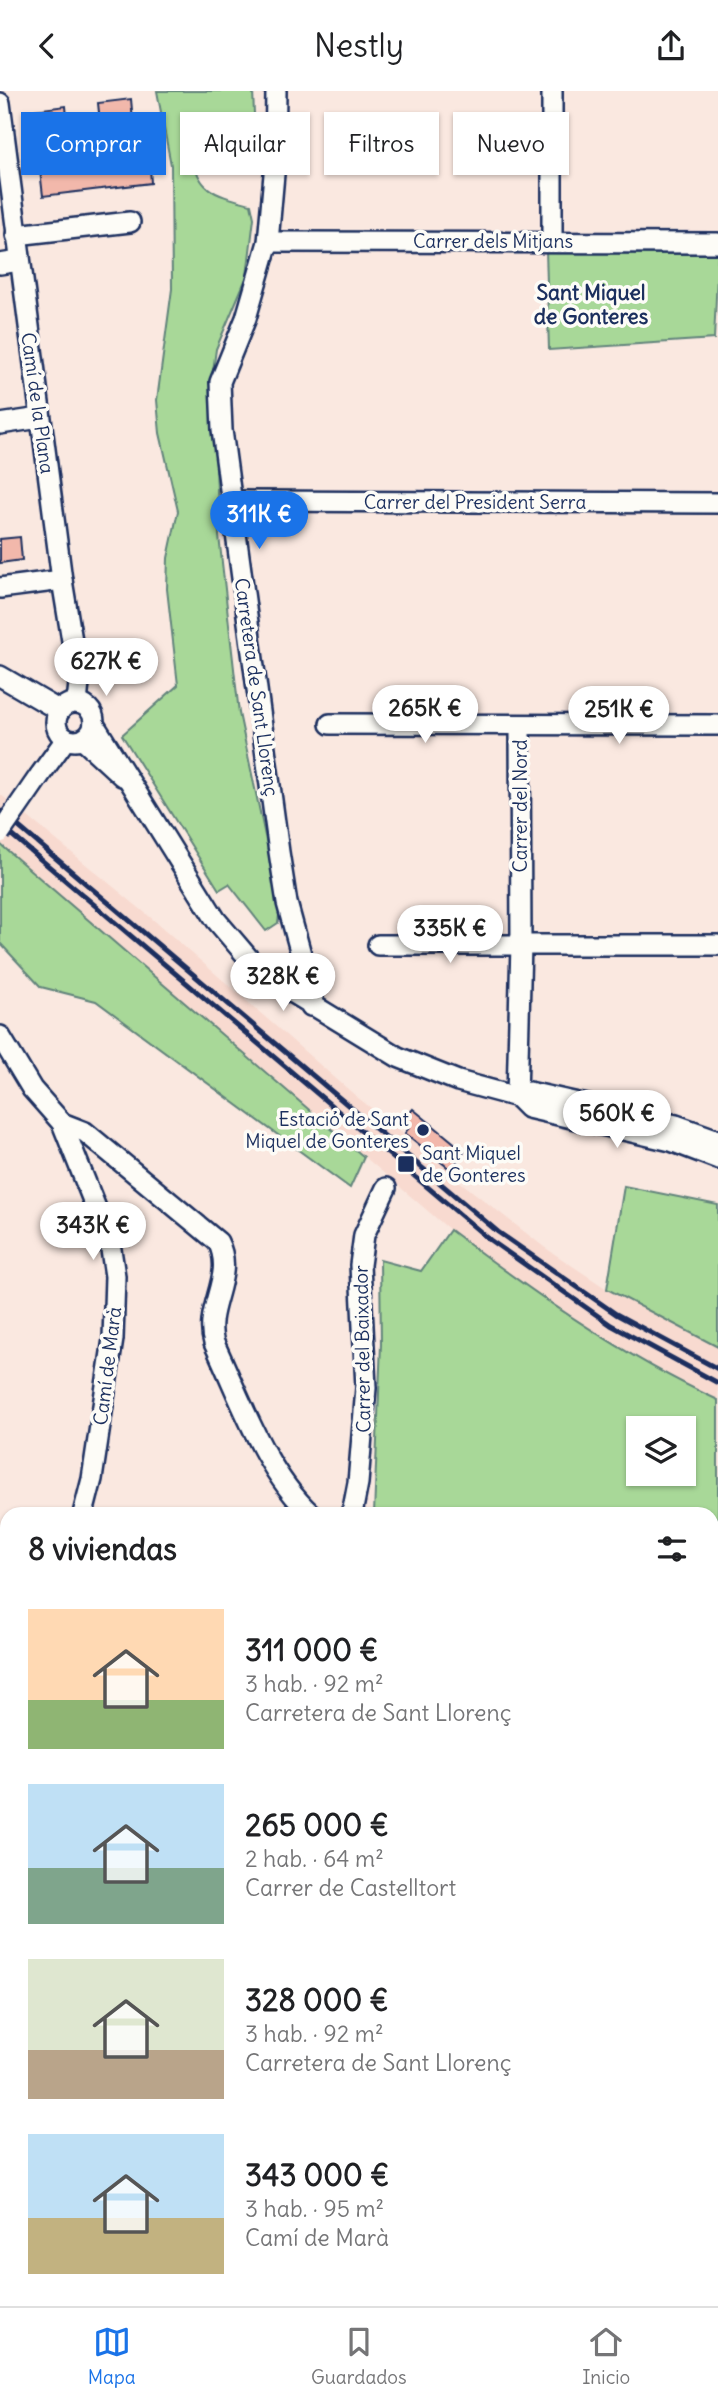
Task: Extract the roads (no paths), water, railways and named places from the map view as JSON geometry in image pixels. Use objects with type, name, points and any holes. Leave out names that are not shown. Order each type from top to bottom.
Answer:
[{"type":"street","name":"Carretera de Sant Llorenç","points":[[276,91],[275,163],[268,242],[246,318],[220,382],[222,430],[283,877],[313,998],[311,1006]]},
{"type":"street","points":[[552,91],[552,240]]},
{"type":"street","name":"Camí de la Plana","points":[[0,103],[16,235],[10,262],[40,418],[79,683],[57,726],[81,734]]},
{"type":"street","points":[[16,235],[130,222]]},
{"type":"street","name":"Carrer dels Mitjans","points":[[268,242],[552,240],[718,243]]},
{"type":"street","points":[[0,424],[40,418]]},
{"type":"street","name":"Carrer del President Serra","points":[[232,501],[718,503]]},
{"type":"street","points":[[0,587],[62,580]]},
{"type":"street","points":[[0,676],[69,707],[90,710],[81,734],[40,775],[0,833]]},
{"type":"street","points":[[330,724],[718,725]]},
{"type":"street","name":"Carrer del Nord","points":[[517,1097],[521,944],[520,726]]},
{"type":"street","points":[[81,734],[133,785],[216,920],[242,954],[275,985],[398,1057],[458,1081],[517,1097],[528,1108],[671,1141],[718,1159]]},
{"type":"street","points":[[379,945],[718,945]]},
{"type":"street","name":"Camí de Marà","points":[[0,1037],[32,1089],[62,1123],[110,1243],[115,1276],[113,1339],[92,1479],[85,1507]]},
{"type":"street","points":[[517,1097],[529,1092],[676,1125],[718,1140]]},
{"type":"street","points":[[62,1123],[85,1132],[218,1242],[225,1255],[225,1271],[210,1329],[214,1343],[260,1442],[288,1486],[305,1507]]},
{"type":"street","name":"Carrer del Baixador","points":[[353,1507],[366,1388],[360,1265],[364,1235],[386,1188]]},
{"type":"railway","points":[[0,811],[498,1232],[616,1314],[718,1369]]},
{"type":"railway","points":[[0,825],[490,1240],[611,1325],[718,1383]]},
{"type":"place","name":"Estació de Sant Miquel de Gonteres","points":[[423,1130]]},
{"type":"place","name":"Sant Miquel de Gonteres","points":[[406,1164]]},
{"type":"district","name":"Sant Miquel de Gonteres","points":[[591,304]]}]
